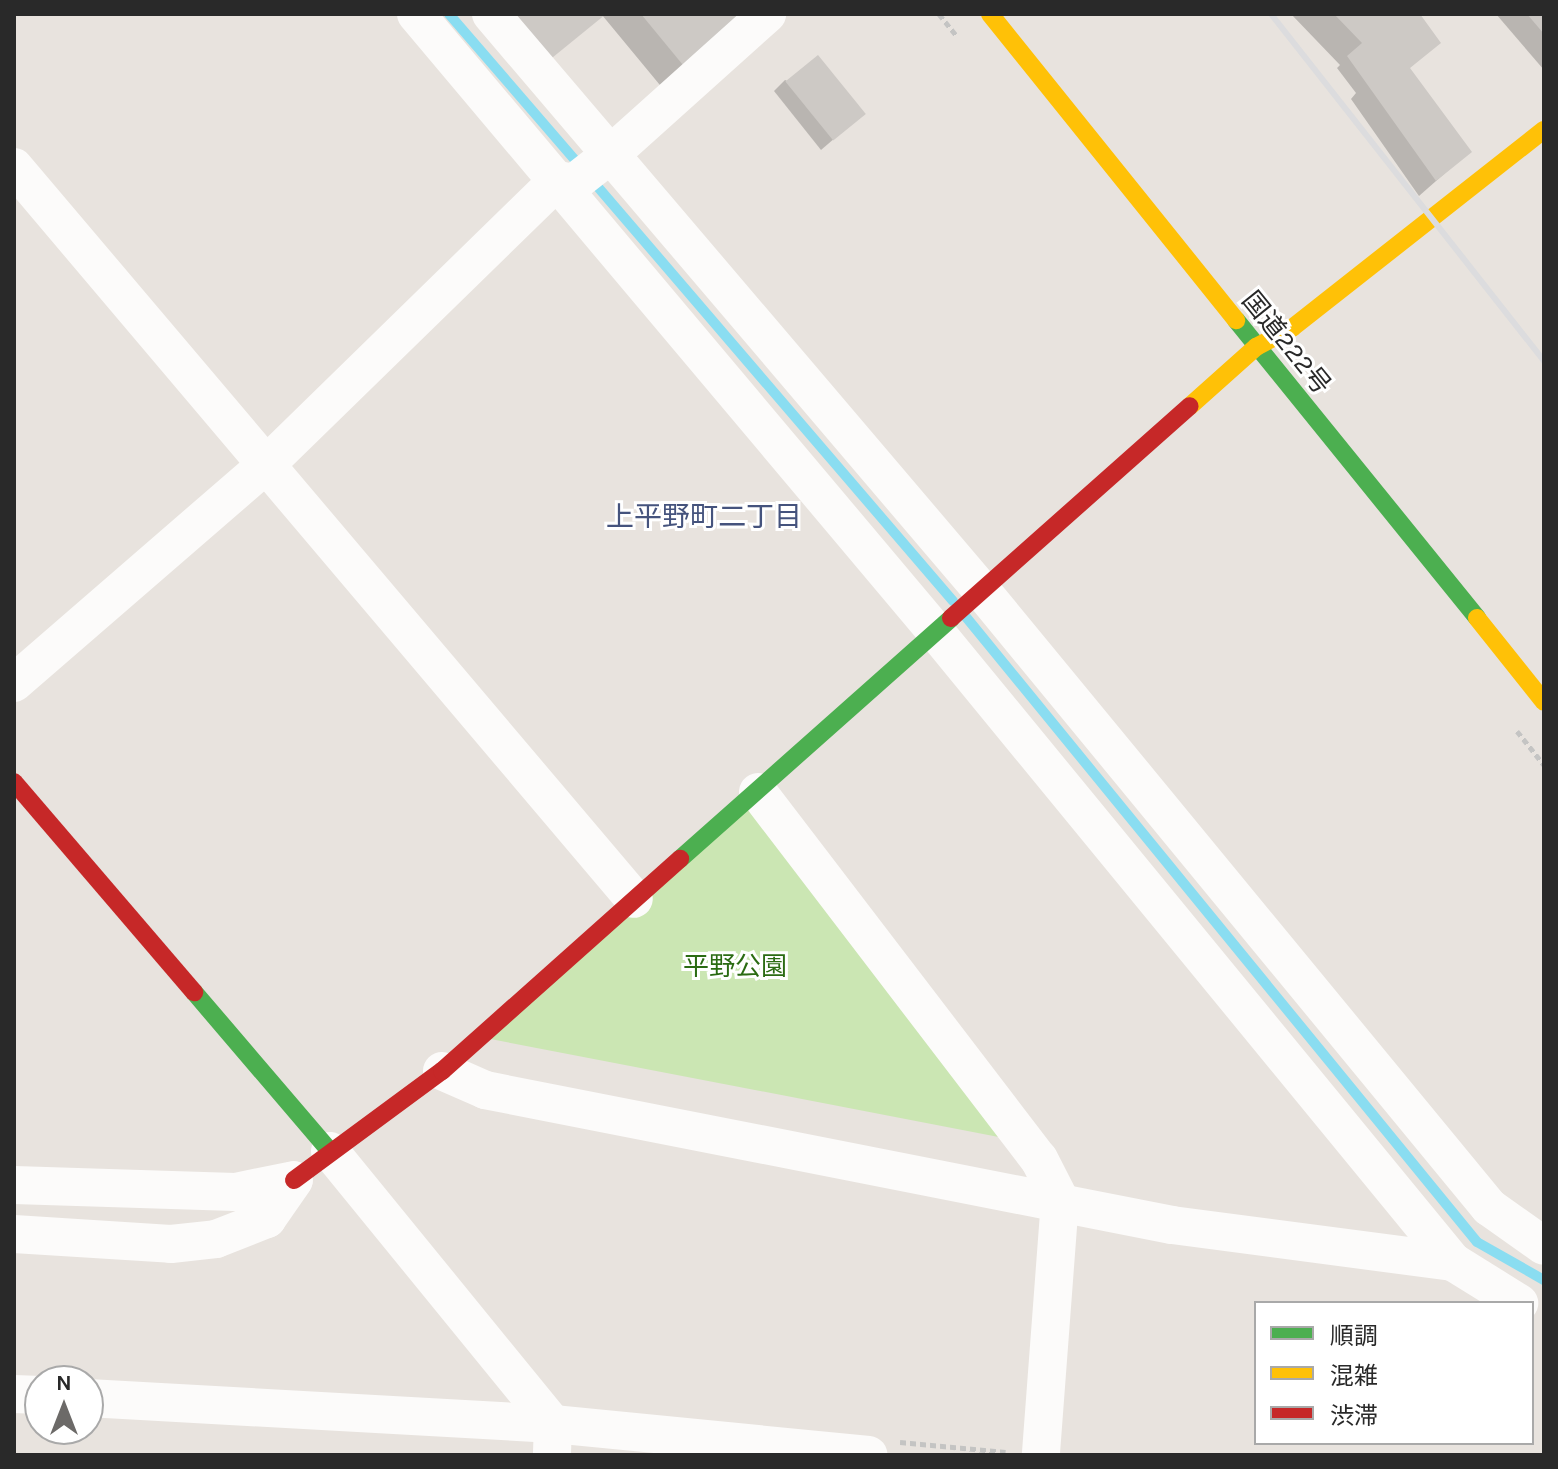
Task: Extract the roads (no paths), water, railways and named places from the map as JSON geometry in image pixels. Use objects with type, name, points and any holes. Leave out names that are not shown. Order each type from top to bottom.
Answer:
[{"type":"main road","name":"国道222号","points":[[990,14],[1544,702]]},
{"type":"main road","points":[[294,1180],[442,1071],[1256,347],[1303,319],[1544,130]]},
{"type":"main road","points":[[14,782],[330,1151]]},
{"type":"street","points":[[416,14],[585,170],[977,596],[1489,1207],[1525,1265]]},
{"type":"street","points":[[491,14],[585,170],[943,626],[1453,1262]]},
{"type":"street","points":[[14,683],[268,463],[585,170],[767,14]]},
{"type":"street","points":[[14,167],[268,463],[634,899]]},
{"type":"street","points":[[758,792],[1039,1159],[1060,1200],[1026,1454]]},
{"type":"street","points":[[442,1071],[485,1090],[1060,1200],[1172,1225],[1453,1262],[1525,1265]]},
{"type":"street","points":[[330,1151],[553,1439]]},
{"type":"street","points":[[14,1185],[235,1192],[294,1180]]},
{"type":"street","points":[[14,1234],[171,1244],[216,1239],[267,1219],[294,1180]]},
{"type":"street","points":[[104,1399],[553,1439],[876,1448]]},
{"type":"waterway","points":[[449,14],[581,167]]},
{"type":"waterway","points":[[591,179],[953,601]]},
{"type":"waterway","points":[[966,617],[1477,1242],[1544,1280]]},
{"type":"railway","points":[[1271,14],[1544,361]]},
{"type":"district","name":"上平野町二丁目","points":[[704,517]]},
{"type":"park label","name":"平野公園","points":[[735,967]]}]
